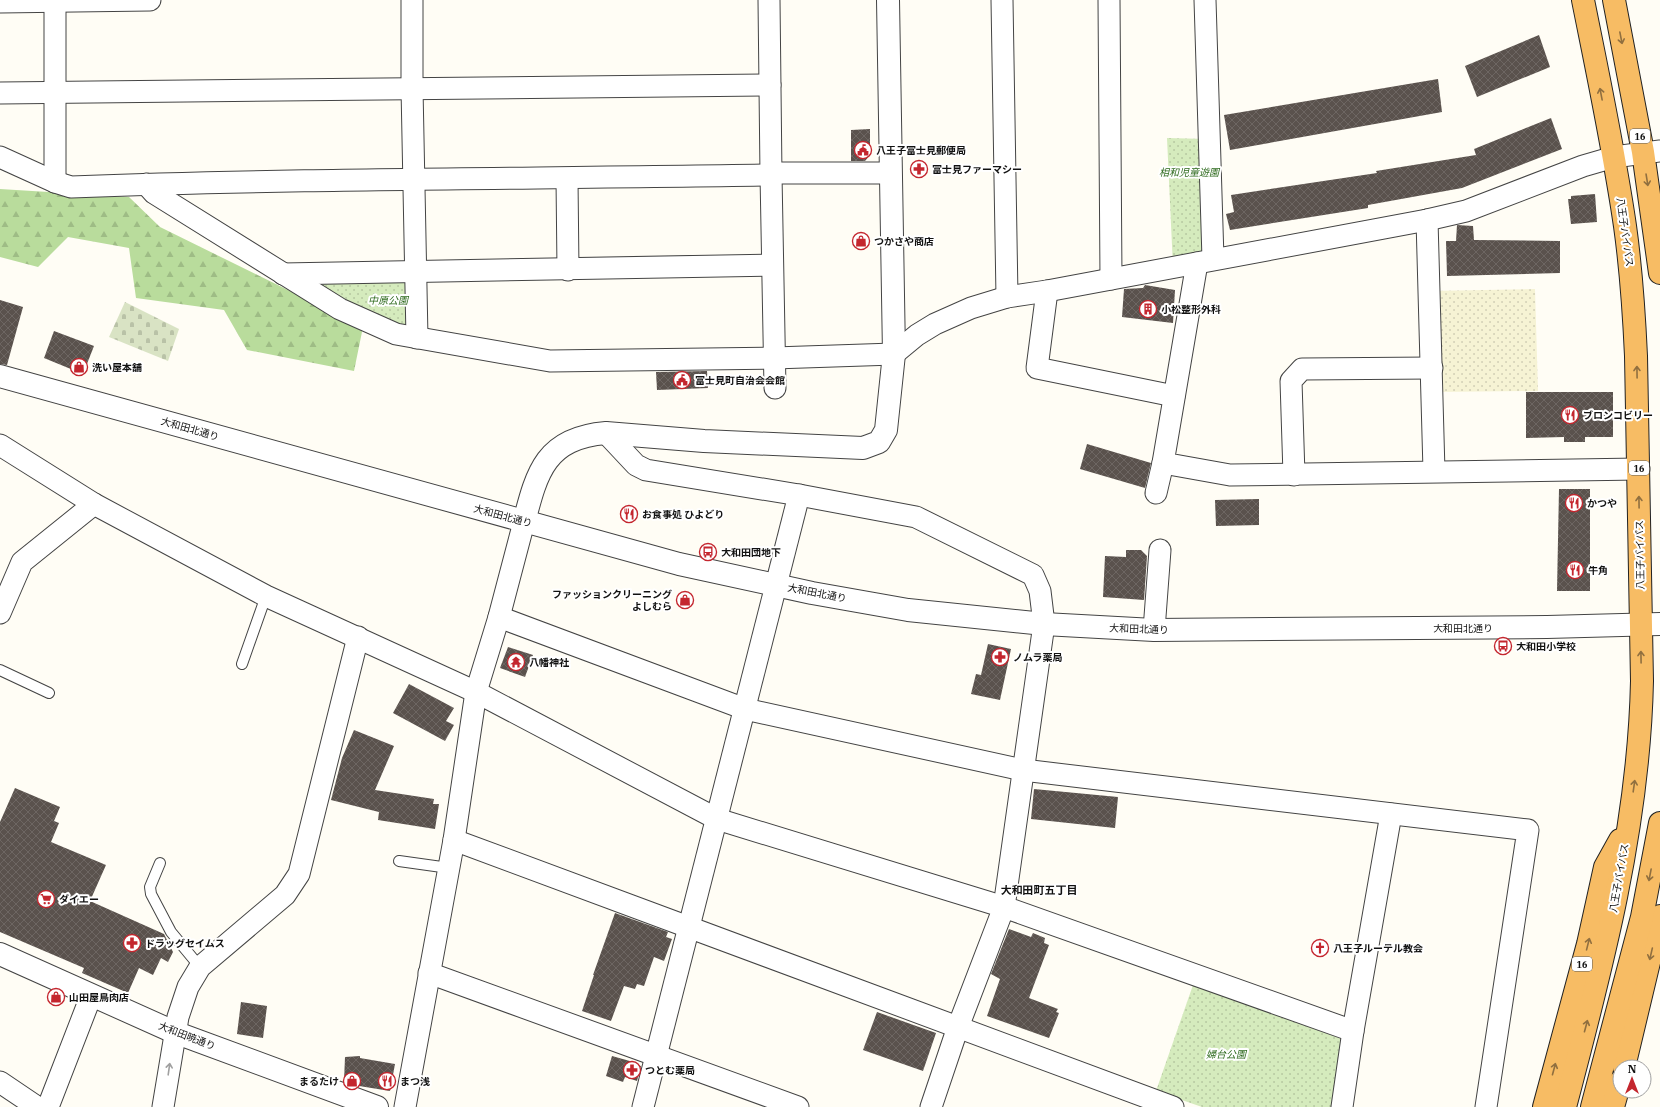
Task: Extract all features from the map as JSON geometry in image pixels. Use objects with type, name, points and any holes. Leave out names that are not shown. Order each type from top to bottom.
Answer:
[{"type":"highway","name":"八王子バイパス","points":[[1566,1106],[1605,951],[1628,825],[1637,766],[1650,624],[1639,469],[1634,312],[1625,226],[1614,157],[1582,0]]},
{"type":"highway","name":"16","points":[[1614,0],[1651,152],[1660,273]]},
{"type":"highway","points":[[1592,1107],[1642,917],[1660,823]]},
{"type":"highway","name":"16","points":[[1544,1107],[1588,944],[1605,867],[1628,825]]},
{"type":"highway","points":[[1626,1059],[1660,916]]},
{"type":"street","points":[[0,2],[150,0]]},
{"type":"street","points":[[412,0],[412,88],[417,338]]},
{"type":"street","points":[[769,0],[772,265],[776,388]]},
{"type":"street","points":[[405,1107],[454,840],[476,692],[499,617],[534,485],[543,465],[553,454],[574,439],[606,433],[704,441],[863,448],[879,442],[886,430],[894,354],[888,0]]},
{"type":"street","points":[[1002,0],[1007,297]]},
{"type":"street","points":[[1108,0],[1111,279]]},
{"type":"street","points":[[1156,493],[1163,463],[1174,396],[1205,261],[1204,0]]},
{"type":"street","points":[[55,1],[55,182]]},
{"type":"street","points":[[0,93],[770,85]]},
{"type":"street","points":[[146,184],[154,193],[340,309],[396,334],[550,361],[774,358],[894,354],[917,335],[935,324],[971,308],[1007,297],[1047,291],[1427,220],[1466,211],[1583,166],[1614,157],[1651,152]]},
{"type":"street","points":[[0,157],[55,182],[71,187],[146,184],[414,179],[567,179],[771,174],[890,173]]},
{"type":"street","points":[[567,179],[568,270]]},
{"type":"street","points":[[1427,220],[1434,471]]},
{"type":"street","points":[[283,274],[568,270],[772,265]]},
{"type":"street","points":[[1047,291],[1037,368],[1174,396]]},
{"type":"street","points":[[1294,475],[1292,381],[1302,369],[1432,368]]},
{"type":"street","name":"大和田北通り","points":[[0,376],[679,564],[812,593],[908,610],[1044,624],[1154,630],[1547,627],[1650,624]]},
{"type":"street","points":[[606,433],[636,465],[646,470],[799,495],[916,517],[1033,575],[1040,591],[1044,624],[1004,907],[958,1027],[930,1107]]},
{"type":"street","points":[[0,445],[94,504],[266,596],[476,692],[717,819],[1004,907],[1353,1031]]},
{"type":"street","points":[[1163,463],[1230,475],[1639,469]]},
{"type":"street","points":[[643,1107],[799,495]]},
{"type":"street","points":[[0,613],[6,580],[22,562],[94,504]]},
{"type":"street","points":[[1154,630],[1160,550]]},
{"type":"street","points":[[499,617],[745,709],[1023,770],[1528,830],[1486,1107]]},
{"type":"street","points":[[163,1107],[174,1032],[188,988],[200,967],[286,894],[299,874],[358,638]]},
{"type":"street","points":[[1342,1107],[1353,1031],[1391,814]]},
{"type":"street","points":[[454,840],[1173,1107]]},
{"type":"street","name":"大和田暁通り","points":[[0,954],[174,1032],[378,1107]]},
{"type":"street","points":[[429,973],[798,1107]]},
{"type":"street","points":[[48,1107],[91,996]]},
{"type":"street","points":[[0,1082],[37,1107]]},
{"type":"lane","points":[[242,664],[266,596]]},
{"type":"lane","points":[[0,670],[49,693]]},
{"type":"lane","points":[[399,861],[449,868]]},
{"type":"lane","points":[[160,863],[150,887],[150,894],[171,932],[200,967]]},
{"type":"shaded area","points":[[1535,289],[1538,391],[1433,392],[1429,291]]},
{"type":"green space","name":"相和児童遊園","points":[[1167,138],[1208,139],[1213,259],[1173,267]]},
{"type":"green space","points":[[0,189],[129,197],[160,227],[363,327],[354,371],[247,350],[224,310],[136,298],[129,248],[68,237],[38,267],[0,257]]},
{"type":"green space","name":"中原公園","points":[[415,271],[417,338],[283,274]]},
{"type":"green space","points":[[125,302],[179,329],[168,361],[109,337]]},
{"type":"green space","name":"婦台公園","points":[[1193,985],[1345,1040],[1334,1107],[1202,1107],[1156,1091]]},
{"type":"building","points":[[1539,35],[1550,67],[1477,97],[1465,66]]},
{"type":"building","points":[[1438,79],[1442,112],[1230,150],[1224,115]]},
{"type":"building","points":[[1551,118],[1562,149],[1462,188],[1368,205],[1368,208],[1230,230],[1226,214],[1234,212],[1231,195],[1377,173],[1376,171],[1476,155],[1474,149]]},
{"type":"building","points":[[870,129],[870,155],[865,161],[851,161],[851,130]]},
{"type":"building","points":[[1595,194],[1597,222],[1571,224],[1568,199],[1571,199],[1571,196]]},
{"type":"building","points":[[1457,225],[1473,226],[1474,240],[1560,241],[1560,273],[1447,276],[1446,241],[1456,241]]},
{"type":"building","name":"小松整形外科","points":[[1145,285],[1175,290],[1173,323],[1122,317],[1124,289],[1143,288]]},
{"type":"building","points":[[0,300],[23,307],[7,365],[0,364]]},
{"type":"building","points":[[54,331],[94,346],[83,374],[44,358]]},
{"type":"building","name":"富士見町自治会会館","points":[[707,371],[708,388],[657,390],[656,372]]},
{"type":"building","name":"ブロンコビリー","points":[[1526,392],[1613,392],[1613,437],[1585,437],[1585,442],[1564,442],[1564,437],[1526,438]]},
{"type":"building","points":[[1087,444],[1151,463],[1145,488],[1080,469]]},
{"type":"building","points":[[1559,489],[1590,489],[1590,591],[1557,591]]},
{"type":"building","points":[[1259,499],[1259,525],[1216,526],[1215,500]]},
{"type":"building","points":[[1126,550],[1141,550],[1147,556],[1144,600],[1103,597],[1105,556],[1126,557]]},
{"type":"building","points":[[988,644],[1011,649],[1000,700],[971,694],[976,674],[981,675]]},
{"type":"building","name":"八幡神社","points":[[508,647],[533,655],[525,677],[500,668]]},
{"type":"building","points":[[409,684],[454,708],[446,721],[454,725],[445,741],[393,713]]},
{"type":"building","points":[[354,730],[394,746],[375,790],[434,799],[433,804],[439,804],[435,829],[378,820],[379,812],[331,800],[342,758]]},
{"type":"building","name":"ダイエー","points":[[15,788],[60,807],[54,821],[59,823],[51,842],[106,865],[90,901],[164,934],[173,952],[168,962],[161,958],[153,975],[139,968],[128,993],[82,973],[84,968],[0,932],[0,822]]},
{"type":"building","points":[[1034,789],[1118,797],[1115,828],[1031,819]]},
{"type":"building","points":[[615,913],[668,932],[666,937],[672,939],[664,961],[654,957],[644,986],[637,984],[635,989],[624,986],[611,1021],[582,1011]]},
{"type":"building","points":[[1009,929],[1031,937],[1033,933],[1045,938],[1044,943],[1049,945],[1029,998],[1058,1009],[1056,1012],[1059,1013],[1049,1038],[987,1016],[1000,979],[991,974]]},
{"type":"building","points":[[241,1002],[267,1006],[263,1038],[237,1034]]},
{"type":"building","points":[[877,1012],[936,1033],[923,1071],[863,1050]]},
{"type":"building","points":[[360,1056],[360,1058],[395,1064],[390,1091],[353,1085],[344,1081],[345,1057]]},
{"type":"building","points":[[612,1056],[637,1063],[636,1065],[641,1066],[637,1081],[625,1077],[623,1082],[606,1076]]},
{"type":"place","name":"八王子富士見郵便局","points":[[863,150]]},
{"type":"place","name":"富士見ファーマシー","points":[[919,169]]},
{"type":"place","name":"つかさや商店","points":[[861,241]]},
{"type":"place","name":"小松整形外科","points":[[1148,309]]},
{"type":"place","name":"洗い屋本舗","points":[[79,367]]},
{"type":"place","name":"富士見町自治会会館","points":[[682,380]]},
{"type":"place","name":"ブロンコビリー","points":[[1570,415]]},
{"type":"place","name":"かつや","points":[[1574,503]]},
{"type":"place","name":"お食事処 ひよどり","points":[[629,514]]},
{"type":"place","name":"大和田団地下","points":[[708,552]]},
{"type":"place","name":"牛角","points":[[1575,570]]},
{"type":"place","name":"ファッションクリーニング よしむら","points":[[685,600]]},
{"type":"place","name":"大和田小学校","points":[[1503,646]]},
{"type":"place","name":"ノムラ薬局","points":[[1000,657]]},
{"type":"place","name":"八幡神社","points":[[516,662]]},
{"type":"place","name":"ダイエー","points":[[46,899]]},
{"type":"place","name":"ドラッグセイムス","points":[[132,943]]},
{"type":"place","name":"八王子ルーテル教会","points":[[1320,948]]},
{"type":"place","name":"山田屋鳥肉店","points":[[56,997]]},
{"type":"place","name":"つとむ薬局","points":[[632,1070]]},
{"type":"place","name":"まるたけ","points":[[352,1081]]},
{"type":"place","name":"まつ浅","points":[[387,1081]]},
{"type":"district","name":"大和田町五丁目","points":[[1039,890]]}]
